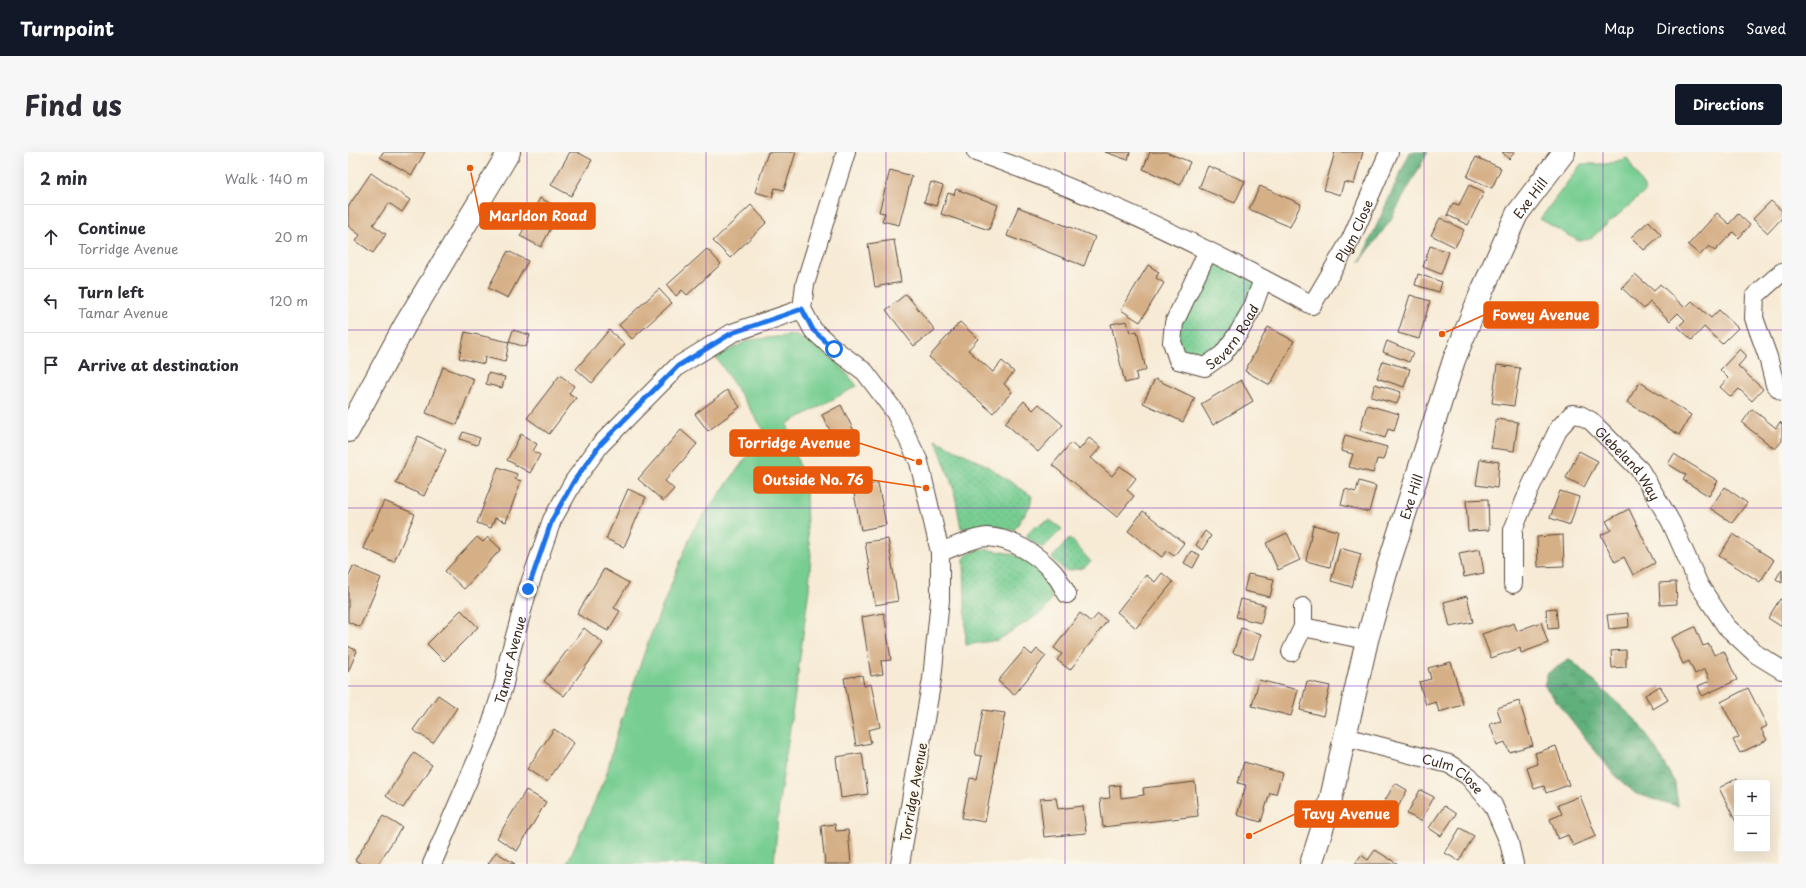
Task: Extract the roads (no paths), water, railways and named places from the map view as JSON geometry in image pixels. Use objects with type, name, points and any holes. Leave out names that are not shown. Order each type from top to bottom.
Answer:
[{"type":"street","points":[[348,431],[404,328],[509,152]]},
{"type":"street","points":[[802,309],[805,284],[846,152]]},
{"type":"street","points":[[976,152],[1121,208],[1263,279]]},
{"type":"street","name":"Plym Close","points":[[1263,279],[1312,305],[1351,239],[1389,152]]},
{"type":"street","name":"Exe Hill","points":[[1311,864],[1329,806],[1367,640],[1386,573],[1454,360],[1482,291],[1517,214],[1564,152]]},
{"type":"street","name":"Severn Road","points":[[1208,251],[1174,323],[1172,342],[1178,360],[1205,367],[1224,354],[1253,307],[1263,279]]},
{"type":"street","points":[[1782,272],[1754,296],[1754,318],[1768,357],[1775,385],[1782,391]]},
{"type":"street","name":"Torridge Avenue","points":[[802,309],[813,330],[834,349],[865,372],[895,412],[919,462],[936,529],[940,552],[940,600],[932,679],[900,864]]},
{"type":"street","name":"Tamar Avenue","points":[[432,864],[488,734],[504,684],[509,658],[528,589],[552,520],[574,481],[600,445],[678,366],[732,333],[802,309]]},
{"type":"street","name":"Glebeland Way","points":[[1513,584],[1512,530],[1530,486],[1559,428],[1572,414],[1580,415],[1591,421],[1640,470],[1671,522],[1699,584],[1726,626],[1756,654],[1782,670]]},
{"type":"street","points":[[940,552],[987,537],[1004,540],[1020,547],[1039,559],[1054,574],[1067,594]]},
{"type":"street","points":[[1291,652],[1303,627],[1303,607]]},
{"type":"street","points":[[1303,627],[1367,640]]},
{"type":"street","name":"Culm Close","points":[[1344,737],[1449,764],[1468,776],[1493,805],[1509,842],[1514,864]]},
{"type":"place","name":"Marldon Road","points":[[470,168]]},
{"type":"place","name":"Fowey Avenue","points":[[1442,334]]},
{"type":"place","name":"Torridge Avenue","points":[[919,462]]},
{"type":"place","name":"Outside No. 76","points":[[926,488]]},
{"type":"place","name":"Tavy Avenue","points":[[1249,836]]}]
